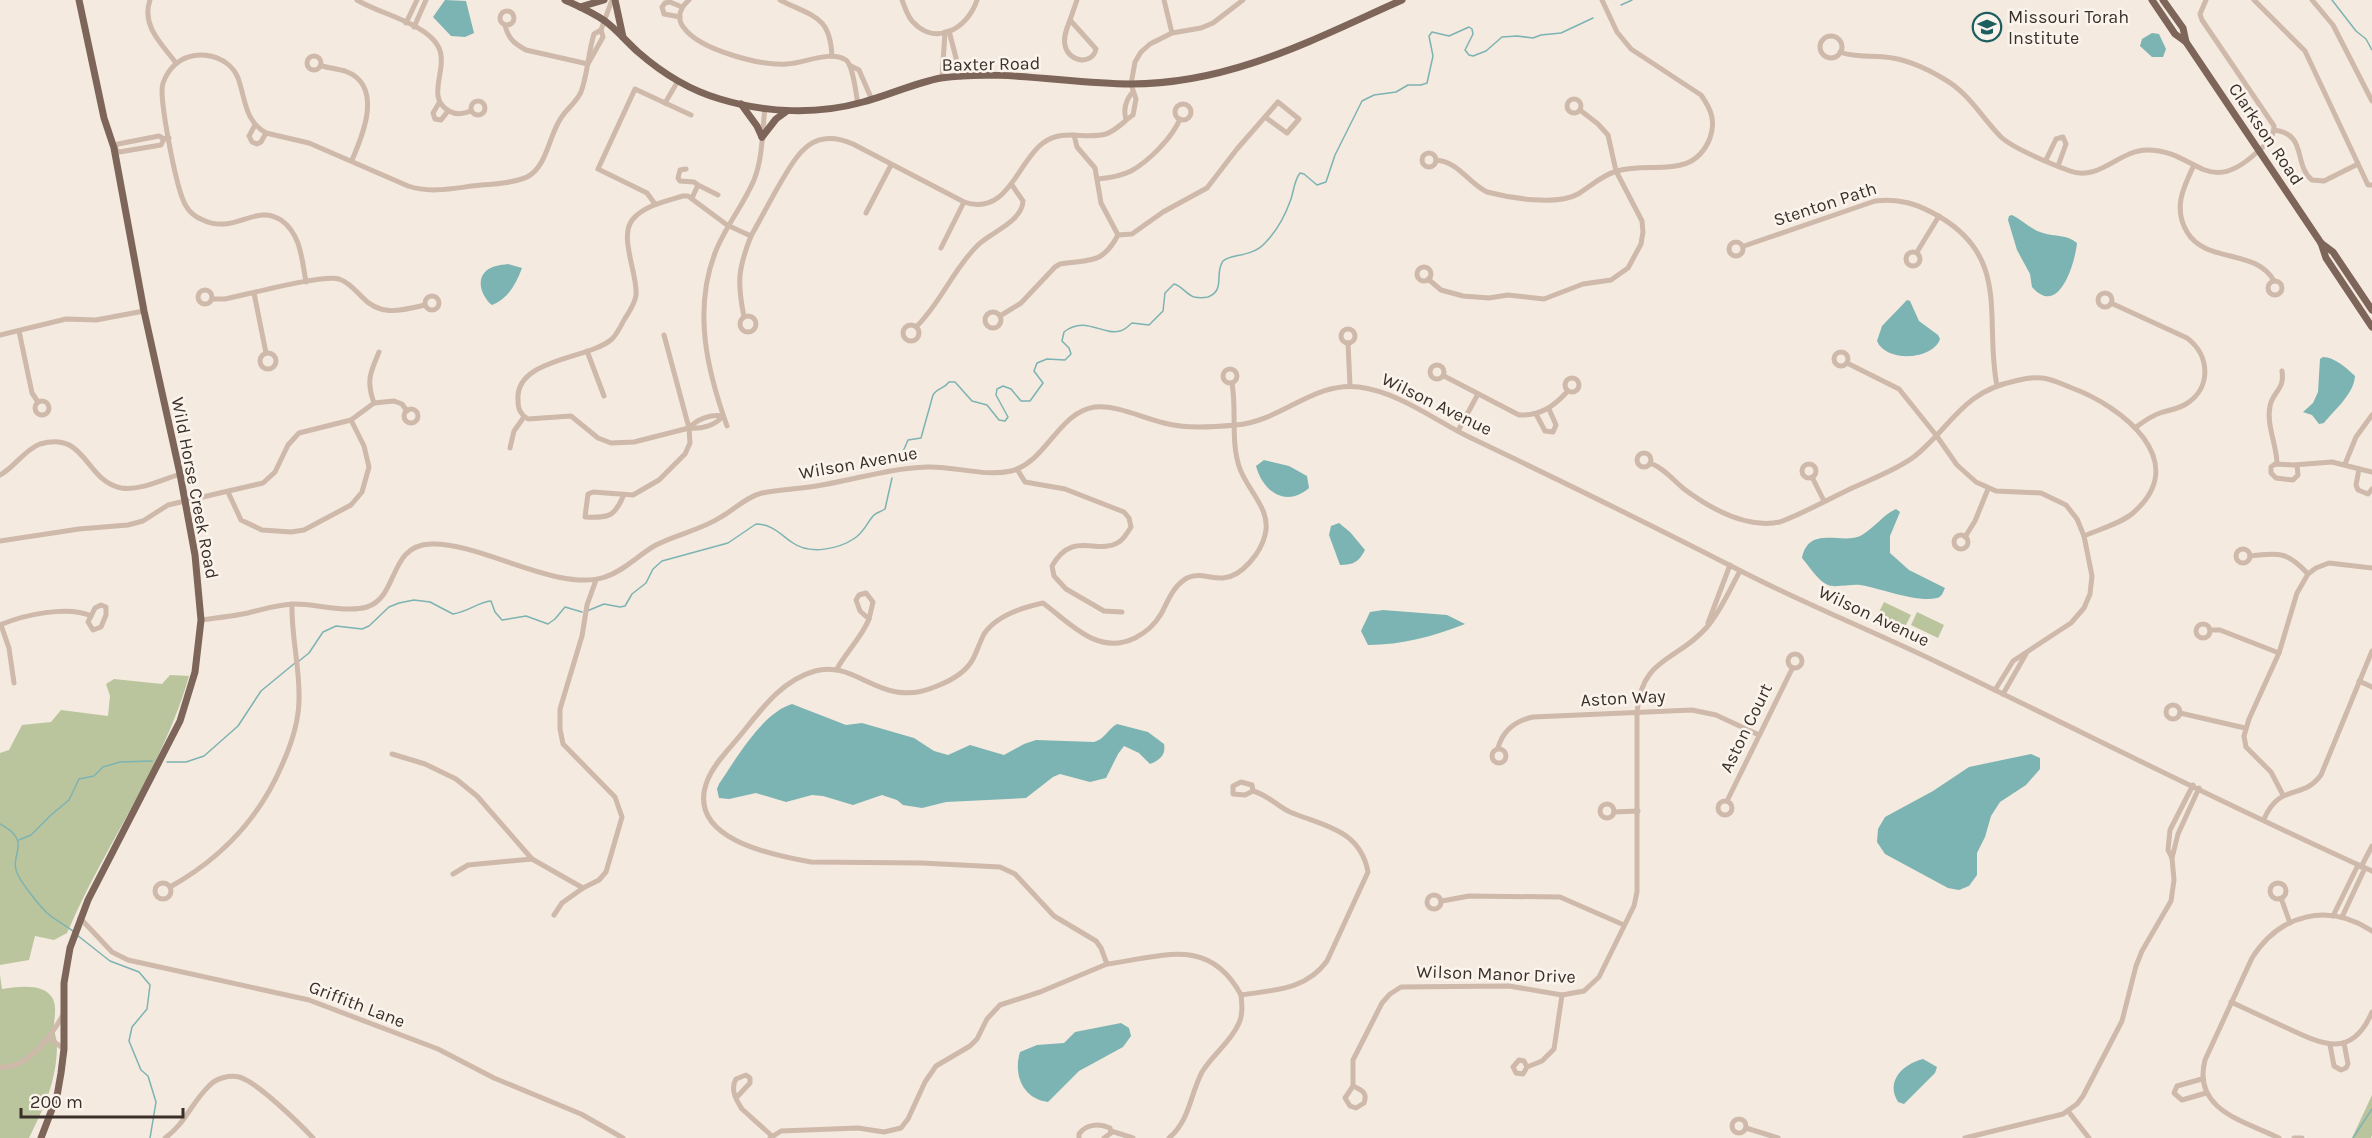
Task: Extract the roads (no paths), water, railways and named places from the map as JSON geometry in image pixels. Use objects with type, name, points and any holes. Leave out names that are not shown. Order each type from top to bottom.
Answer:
[{"type":"main road","name":"Wild Horse Creek Road","points":[[41,1138],[57,1096],[64,1049],[64,983],[70,948],[79,921],[180,721],[195,672],[201,620],[195,555],[180,474],[144,311],[114,148],[104,118],[79,0]]},
{"type":"main road","name":"Baxter Road","points":[[565,0],[604,21],[651,63],[678,81],[705,93],[741,104],[787,111],[826,109],[858,104],[902,88],[942,78],[1055,78],[1131,84],[1195,78],[1246,67],[1281,54],[1402,0]]},
{"type":"main road","points":[[580,7],[604,0]]},
{"type":"main road","points":[[613,0],[623,37]]},
{"type":"main road","name":"Clarkson Road","points":[[2152,0],[2175,34],[2186,42],[2259,150],[2321,243],[2326,258],[2372,327]]},
{"type":"main road","name":"Clarkson Road","points":[[2163,0],[2183,28],[2186,42]]},
{"type":"main road","points":[[741,104],[762,137],[776,119],[787,111]]},
{"type":"main road","name":"Clarkson Road","points":[[2321,243],[2333,252],[2372,310]]},
{"type":"street","points":[[150,0],[147,12],[151,29],[176,63]]},
{"type":"street","points":[[357,0],[414,27],[434,40],[443,63],[438,90],[440,103],[448,111],[465,114],[471,111]]},
{"type":"street","points":[[406,23],[417,0]]},
{"type":"street","points":[[414,27],[426,0]]},
{"type":"street","points":[[306,282],[296,239],[281,220],[265,214],[237,223],[216,225],[192,214],[183,200],[166,139],[162,90],[163,83],[176,63],[191,56],[203,54],[216,57],[225,63],[238,78],[245,107],[255,125],[266,133],[309,143],[408,186],[426,191],[509,181],[526,177],[538,166],[561,117],[576,102],[584,83],[588,64],[603,38],[601,30],[613,0]]},
{"type":"street","points":[[689,0],[682,7],[680,17],[684,29],[689,34],[742,59],[787,64],[832,57],[841,58],[859,70],[872,100]]},
{"type":"street","points":[[780,0],[825,25],[831,39],[832,57]]},
{"type":"street","points":[[902,0],[909,16],[919,27],[929,31],[947,32],[965,23],[976,0]]},
{"type":"street","points":[[1070,21],[1096,49],[1090,59],[1078,60],[1069,55],[1066,50],[1065,34],[1077,0]]},
{"type":"street","points":[[1164,0],[1173,33]]},
{"type":"street","points":[[744,317],[740,296],[739,269],[750,236],[797,154],[811,144],[834,138],[843,140],[964,202],[972,205],[990,202],[1012,185],[1042,143],[1053,137],[1107,134],[1126,119],[1124,114],[1128,98],[1133,92],[1131,84],[1137,57],[1150,44],[1173,33],[1201,28],[1213,23],[1243,0]]},
{"type":"street","points":[[1436,160],[1455,166],[1487,192],[1562,200],[1576,195],[1601,177],[1616,171],[1630,168],[1672,167],[1694,160],[1701,154],[1713,126],[1713,117],[1701,95],[1631,49],[1617,32],[1602,0]]},
{"type":"street","points":[[1840,52],[1850,56],[1897,58],[1930,71],[1960,91],[2010,144],[2072,172],[2088,174],[2128,155],[2146,150],[2172,154],[2211,173],[2218,174],[2236,169],[2271,138],[2274,130],[2272,121],[2202,20],[2200,14],[2206,0]]},
{"type":"street","points":[[2254,0],[2305,51],[2368,185],[2372,185]]},
{"type":"street","points":[[2312,0],[2333,25],[2372,101]]},
{"type":"street","points":[[680,17],[664,14],[662,7],[668,2],[682,7]]},
{"type":"street","points":[[505,25],[511,41],[526,50],[588,64]]},
{"type":"street","points":[[947,32],[961,77]]},
{"type":"street","points":[[942,78],[947,32]]},
{"type":"street","points":[[1827,37],[1836,38],[1841,42],[1840,52],[1832,58],[1826,56],[1821,51],[1822,41],[1827,37]]},
{"type":"street","points":[[322,66],[346,71],[362,84],[366,94],[364,131],[352,160]]},
{"type":"street","points":[[852,66],[858,104]]},
{"type":"street","points":[[665,103],[678,81]]},
{"type":"street","points":[[655,204],[647,193],[598,169],[635,89],[691,115]]},
{"type":"street","points":[[1118,235],[1131,234],[1163,212],[1207,188],[1265,117],[1278,102],[1299,119],[1287,133],[1265,117]]},
{"type":"street","points":[[440,103],[433,111],[435,119],[441,120],[448,111]]},
{"type":"street","points":[[727,426],[707,362],[703,333],[708,280],[727,225],[754,179],[761,158],[765,108]]},
{"type":"street","points":[[1428,279],[1441,290],[1477,298],[1508,296],[1544,299],[1583,284],[1605,282],[1617,277],[1628,268],[1641,244],[1643,232],[1639,215],[1616,171],[1608,135],[1580,110]]},
{"type":"street","points":[[1098,179],[1119,175],[1141,164],[1175,130],[1180,119]]},
{"type":"street","points":[[255,125],[249,136],[252,142],[257,144],[261,142],[266,133]]},
{"type":"street","points":[[2274,130],[2282,131],[2290,136],[2301,154],[2304,172],[2312,180],[2324,181],[2358,164]]},
{"type":"street","points":[[1074,135],[1077,147],[1095,168],[1101,203],[1118,235]]},
{"type":"street","points":[[2046,160],[2056,139],[2063,136],[2067,142],[2058,166]]},
{"type":"street","points":[[114,148],[119,152],[160,145],[166,139]]},
{"type":"street","points":[[866,213],[891,165]]},
{"type":"street","points":[[2194,165],[2181,193],[2179,208],[2183,225],[2192,239],[2204,249],[2264,267],[2274,281]]},
{"type":"street","points":[[686,169],[680,170],[678,178],[680,181],[694,182],[718,195]]},
{"type":"street","points":[[692,198],[698,185]]},
{"type":"street","points":[[916,327],[929,315],[977,246],[1020,212],[1023,201],[1012,185]]},
{"type":"street","points":[[723,416],[716,415],[695,422],[688,428],[634,442],[617,443],[604,441],[571,416],[533,420],[524,417],[519,410],[517,394],[525,378],[535,370],[588,351],[614,336],[635,303],[636,285],[627,232],[635,217],[655,204],[683,196],[692,198],[727,225],[750,236]]},
{"type":"street","name":"Stenton Path","points":[[1744,246],[1875,201],[1892,199],[1908,202],[1939,216],[1962,232],[1971,242],[1988,278],[1992,300],[1992,361],[1997,386]]},
{"type":"street","points":[[941,248],[964,202]]},
{"type":"street","points":[[1917,252],[1939,216]]},
{"type":"street","points":[[1000,316],[1021,303],[1054,267],[1100,258],[1107,254],[1118,235]]},
{"type":"street","points":[[212,299],[225,299],[306,282],[338,278],[346,282],[369,304],[387,312],[425,305]]},
{"type":"street","points":[[254,294],[267,353]]},
{"type":"street","points":[[2111,303],[2187,338],[2197,347],[2204,359],[2204,380],[2194,398],[2181,407],[2155,415],[2136,428]]},
{"type":"street","points":[[0,335],[66,319],[96,320],[144,311]]},
{"type":"street","points":[[19,331],[32,393],[38,402]]},
{"type":"street","points":[[624,494],[614,513],[605,518],[585,517],[588,494],[593,492],[624,494],[633,495],[659,480],[677,464],[690,443],[664,335]]},
{"type":"street","points":[[1348,343],[1350,386]]},
{"type":"street","points":[[588,351],[604,396]]},
{"type":"street","points":[[374,403],[368,388],[379,352]]},
{"type":"street","points":[[1847,363],[1899,390],[1966,475],[1988,489],[2041,493],[2056,499],[2072,511],[2084,536],[2092,576],[2090,594],[2084,608],[2071,623],[2026,654],[2018,656],[1995,690]]},
{"type":"street","points":[[2277,464],[2277,451],[2269,414],[2271,401],[2283,382],[2282,371]]},
{"type":"street","points":[[1444,376],[1516,414],[1536,414],[1549,409],[1568,391]]},
{"type":"street","points":[[1650,463],[1658,466],[1685,490],[1738,520],[1760,524],[1780,522],[1908,461],[1972,398],[1997,386],[2040,378],[2053,381],[2105,404],[2128,419],[2144,437],[2153,456],[2155,472],[2151,488],[2140,506],[2129,516],[2084,536]]},
{"type":"street","points":[[1107,964],[1096,941],[1054,916],[1015,874],[1000,867],[922,862],[811,862],[747,845],[717,829],[709,819],[704,804],[704,789],[711,772],[778,691],[799,677],[815,671],[837,669],[890,692],[905,694],[936,687],[952,679],[971,662],[985,634],[993,625],[1030,606],[1043,603],[1076,630],[1100,642],[1122,643],[1144,634],[1153,626],[1175,588],[1183,580],[1201,574],[1221,578],[1241,570],[1261,548],[1267,521],[1260,503],[1240,468],[1237,457],[1232,383]]},
{"type":"street","name":"Wilson Avenue","points":[[201,620],[292,604],[356,608],[372,605],[382,595],[404,555],[421,545],[428,544],[460,549],[558,576],[596,579],[617,572],[655,546],[713,522],[749,498],[764,493],[814,487],[920,467],[992,472],[1017,469],[1039,453],[1076,415],[1092,408],[1118,409],[1174,426],[1235,426],[1285,410],[1326,390],[1350,386],[1383,392],[1458,431],[1667,532],[1740,571],[1995,690],[2372,871]]},
{"type":"street","points":[[1458,431],[1478,394]]},
{"type":"street","points":[[0,541],[79,529],[128,525],[143,521],[168,505],[228,492],[267,480],[275,472],[288,445],[299,433],[351,420],[374,403],[394,401],[402,404],[407,411]]},
{"type":"street","points":[[1536,414],[1545,431],[1553,432],[1556,425],[1549,409]]},
{"type":"street","points":[[2345,464],[2356,437],[2372,415]]},
{"type":"street","points":[[510,448],[514,431],[524,417]]},
{"type":"street","points":[[228,492],[241,520],[262,530],[291,532],[304,530],[351,505],[362,492],[369,467],[368,453],[351,420]]},
{"type":"street","points":[[0,475],[10,470],[29,450],[41,444],[56,442],[77,448],[104,480],[122,488],[137,487],[180,474]]},
{"type":"street","points":[[2297,465],[2296,478],[2272,476],[2270,470],[2277,464],[2297,465],[2321,461],[2345,464],[2372,472]]},
{"type":"street","points":[[1017,469],[1025,482],[1065,489],[1124,512],[1129,518],[1131,527],[1121,541],[1111,545],[1087,544],[1071,547],[1063,551],[1052,566],[1054,576],[1066,589],[1104,611],[1122,612]]},
{"type":"street","points":[[2359,469],[2356,485],[2358,490],[2368,494],[2372,489]]},
{"type":"street","points":[[1812,477],[1824,501]]},
{"type":"street","points":[[1965,537],[1978,515],[1988,489]]},
{"type":"street","points":[[2250,556],[2274,553],[2290,557],[2308,574]]},
{"type":"street","points":[[2283,795],[2271,772],[2246,747],[2246,728],[2279,653],[2297,593],[2308,574],[2329,563],[2372,568]]},
{"type":"street","points":[[1706,627],[1730,565]]},
{"type":"street","name":"Wilson Manor Drive","points":[[1353,1086],[1363,1090],[1366,1096],[1364,1103],[1356,1108],[1347,1104],[1345,1098],[1353,1086],[1353,1060],[1382,1003],[1401,987],[1509,986],[1562,995],[1584,991],[1596,982],[1634,906],[1637,892],[1637,712],[1642,686],[1652,669],[1706,627],[1716,614],[1740,571]]},
{"type":"street","points":[[554,915],[562,903],[599,880],[606,872],[622,817],[615,797],[567,749],[561,738],[560,709],[596,579]]},
{"type":"street","points":[[837,669],[869,619],[873,602],[869,594],[863,593],[857,597],[857,603],[862,614],[869,619]]},
{"type":"street","points":[[170,887],[202,868],[232,842],[271,791],[289,750],[299,703],[292,604]]},
{"type":"street","points":[[98,605],[107,609],[101,627],[97,630],[89,627],[91,616],[98,605]]},
{"type":"street","points":[[14,683],[9,648],[0,625],[17,618],[67,611],[91,616]]},
{"type":"street","points":[[2210,630],[2220,630],[2279,653]]},
{"type":"street","points":[[2264,819],[2275,801],[2283,795],[2310,786],[2321,775],[2372,651]]},
{"type":"street","points":[[2003,694],[2026,654]]},
{"type":"street","name":"Aston Court","points":[[1727,801],[1792,669]]},
{"type":"street","points":[[2359,681],[2372,687]]},
{"type":"street","name":"Aston Way","points":[[1498,748],[1504,733],[1517,722],[1525,719],[1637,712],[1701,711],[1716,715],[1759,735]]},
{"type":"street","points":[[2180,713],[2246,728]]},
{"type":"street","points":[[392,754],[425,764],[456,778],[477,796],[532,859],[583,888]]},
{"type":"street","points":[[2172,858],[2168,850],[2170,830],[2196,787]]},
{"type":"street","points":[[1965,1138],[1977,1137],[2063,1114],[2084,1096],[2113,1041],[2128,1001],[2136,966],[2171,901],[2174,880],[2172,858],[2178,834],[2196,787]]},
{"type":"street","points":[[1241,995],[1298,985],[1318,973],[1328,961],[1368,872],[1360,851],[1338,829],[1287,810],[1265,795],[1253,791]]},
{"type":"street","points":[[1614,812],[1638,811]]},
{"type":"street","points":[[2342,917],[2372,846]]},
{"type":"street","points":[[453,874],[468,865],[532,859]]},
{"type":"street","points":[[2333,916],[2362,867]]},
{"type":"street","points":[[1442,901],[1469,896],[1560,897],[1624,925]]},
{"type":"street","points":[[2281,898],[2290,922]]},
{"type":"street","points":[[2279,1138],[2223,1111],[2206,1093],[2202,1079],[2205,1060],[2231,1002],[2263,942],[2282,926],[2313,916],[2333,916],[2342,917],[2372,931]]},
{"type":"street","name":"Griffith Lane","points":[[79,921],[112,952],[128,960],[309,1000],[438,1049],[494,1078],[581,1114],[623,1138]]},
{"type":"street","points":[[736,1098],[742,1109],[771,1137],[781,1131],[858,1128],[885,1132],[901,1128],[936,1066],[970,1046],[977,1039],[987,1019],[1000,1005],[1040,992],[1107,964],[1162,954],[1190,954],[1204,958],[1226,973],[1241,995],[1243,1007],[1239,1024],[1197,1082],[1185,1121],[1169,1138]]},
{"type":"street","points":[[1527,1067],[1542,1061],[1554,1049],[1562,995]]},
{"type":"street","points":[[2231,1002],[2315,1041],[2330,1045],[2344,1043],[2363,1030],[2372,1012]]},
{"type":"street","points":[[0,1066],[19,1064],[49,1038],[64,1013]]},
{"type":"street","points":[[49,1038],[64,1049]]},
{"type":"street","points":[[2330,1045],[2334,1066],[2341,1070],[2348,1064],[2344,1043]]},
{"type":"street","points":[[165,1138],[176,1130],[209,1086],[224,1077],[238,1077],[257,1088],[314,1138]]},
{"type":"street","points":[[2202,1079],[2177,1086],[2174,1093],[2182,1100],[2206,1093]]},
{"type":"street","points":[[2068,1111],[2089,1138]]},
{"type":"street","points":[[1079,1138],[1081,1131],[1092,1125],[1105,1125],[1111,1131],[1133,1138]]},
{"type":"street","points":[[1746,1128],[1778,1138]]},
{"type":"street","points":[[1104,1138],[1111,1131]]},
{"type":"street","points":[[2294,1138],[2302,1138]]},
{"type":"water","points":[[445,0],[466,1],[474,33],[465,37],[451,36],[433,17]]},
{"type":"water","points":[[2152,33],[2159,34],[2166,49],[2163,57],[2152,57],[2140,46],[2142,39]]},
{"type":"water","points":[[2012,215],[2039,232],[2065,237],[2077,243],[2069,274],[2058,292],[2050,296],[2042,295],[2032,287],[2030,274],[2017,250],[2008,220]]},
{"type":"water","points":[[508,264],[522,268],[511,290],[503,299],[492,305],[482,289],[481,280],[486,271],[491,268]]},
{"type":"water","points":[[1907,300],[1910,301],[1919,321],[1940,339],[1936,346],[1919,355],[1899,356],[1882,348],[1877,341],[1882,326]]},
{"type":"water","points":[[2323,357],[2336,361],[2355,376],[2354,383],[2343,401],[2324,423],[2319,424],[2312,415],[2303,412],[2313,403],[2318,392],[2320,359]]},
{"type":"water","points":[[1264,460],[1289,466],[1307,476],[1309,488],[1292,497],[1276,494],[1270,490],[1259,475],[1256,466]]},
{"type":"water","points":[[1896,509],[1900,512],[1890,536],[1890,553],[1909,570],[1945,588],[1939,597],[1919,598],[1860,585],[1831,586],[1824,583],[1802,558],[1806,548],[1812,542],[1819,539],[1854,538],[1862,535]]},
{"type":"water","points":[[1339,523],[1365,550],[1358,560],[1349,564],[1340,565],[1329,535],[1331,526]]},
{"type":"water","points":[[1383,610],[1447,615],[1465,624],[1418,639],[1368,645],[1361,631],[1370,612]]},
{"type":"water","points":[[792,704],[846,725],[862,723],[914,738],[934,751],[948,755],[970,745],[1004,755],[1036,740],[1094,742],[1101,739],[1117,724],[1148,732],[1164,744],[1164,751],[1159,759],[1150,764],[1139,753],[1124,746],[1106,778],[1090,782],[1060,774],[1026,798],[946,802],[922,808],[903,805],[897,800],[882,795],[853,805],[812,795],[786,802],[756,793],[729,799],[719,798],[717,789],[719,784],[751,738],[770,717]]},
{"type":"water","points":[[2031,754],[2040,758],[2040,769],[2026,785],[2000,802],[1991,816],[1985,837],[1977,853],[1977,875],[1969,886],[1959,890],[1948,888],[1885,854],[1877,842],[1878,829],[1885,817],[1933,791],[1969,767]]},
{"type":"water","points":[[1121,1023],[1129,1028],[1131,1036],[1123,1047],[1079,1071],[1048,1102],[1039,1100],[1026,1091],[1019,1077],[1020,1052],[1037,1045],[1064,1043],[1075,1032]]},
{"type":"water","points":[[1923,1059],[1937,1067],[1935,1073],[1904,1104],[1898,1102],[1894,1087],[1898,1074],[1909,1065]]},
{"type":"waterway","points":[[1621,5],[1632,0]]},
{"type":"waterway","points":[[2332,0],[2356,31],[2366,39],[2372,50]]},
{"type":"waterway","points":[[898,463],[908,440],[921,438],[933,395],[949,382],[955,382],[972,401],[987,405],[999,420],[1005,421],[1008,417],[996,395],[997,389],[1003,386],[1011,389],[1021,401],[1030,401],[1043,383],[1034,371],[1037,363],[1047,359],[1065,360],[1071,354],[1062,341],[1064,332],[1072,327],[1079,325],[1114,332],[1123,330],[1132,323],[1149,325],[1163,311],[1165,293],[1174,284],[1194,297],[1208,297],[1213,294],[1217,290],[1219,271],[1223,261],[1260,248],[1273,233],[1286,211],[1300,173],[1317,185],[1326,182],[1335,155],[1362,101],[1374,95],[1396,92],[1408,85],[1427,83],[1433,56],[1429,36],[1432,32],[1449,36],[1469,27],[1473,34],[1465,50],[1473,56],[1486,51],[1502,37],[1533,38],[1561,33],[1593,18]]},
{"type":"waterway","points":[[587,611],[604,604],[625,606],[632,594],[646,583],[653,569],[662,561],[728,543],[756,524],[772,528],[793,543],[808,549],[833,548],[848,542],[861,533],[874,515],[885,509],[892,478]]},
{"type":"waterway","points":[[299,661],[309,653],[323,632],[336,626],[362,629],[369,626],[389,607],[414,600],[430,602],[453,614],[491,601],[495,612],[502,620],[526,616],[548,624],[565,607],[582,612]]},
{"type":"waterway","points":[[167,762],[186,762],[204,756],[238,726],[261,691],[295,663]]},
{"type":"waterway","points":[[19,840],[31,835],[69,800],[79,779],[94,776],[103,767],[120,762],[152,761]]},
{"type":"waterway","points":[[0,824],[16,837],[18,843],[16,868],[24,884],[47,913],[74,932]]},
{"type":"waterway","points":[[77,935],[110,961],[139,972],[150,985],[147,1009],[132,1027],[129,1041],[141,1070],[148,1076],[156,1102],[150,1138]]},
{"type":"waterway","points":[[2353,1138],[2372,1109]]},
{"type":"place","name":"Missouri Torah Institute","points":[[1987,27]]}]
